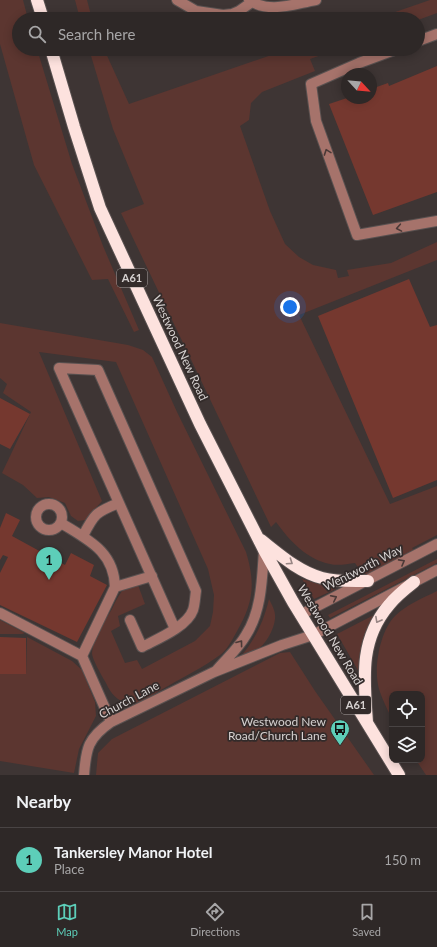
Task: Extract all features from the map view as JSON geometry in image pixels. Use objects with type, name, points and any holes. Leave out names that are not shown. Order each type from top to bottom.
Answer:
[{"type":"highway","points":[[37,0],[41,12]]},
{"type":"highway","name":"Westwood New Road","points":[[53,56],[100,208],[200,424],[259,538]]},
{"type":"highway","points":[[259,538],[297,567],[314,575],[322,578],[348,582],[368,581]]},
{"type":"highway","name":"A61","points":[[259,538],[264,550]]},
{"type":"highway","name":"Westwood New Road","points":[[264,550],[300,614],[398,775]]},
{"type":"highway","points":[[368,724],[364,666],[366,649],[372,631],[380,616],[390,603],[414,582]]},
{"type":"street","points":[[177,0],[196,11],[203,12]]},
{"type":"street","points":[[237,12],[250,1],[264,8],[316,0]]},
{"type":"street","points":[[425,38],[437,34]]},
{"type":"street","points":[[378,56],[311,84],[316,122],[358,235],[437,221]]},
{"type":"street","points":[[130,620],[142,647],[175,629],[187,620],[193,611],[196,591],[98,370],[59,368],[175,629]]},
{"type":"street","points":[[83,536],[91,521],[99,511],[119,503]]},
{"type":"street","points":[[61,523],[83,536],[104,553],[115,576],[115,587],[82,656]]},
{"type":"street","name":"Wentworth Way","points":[[300,614],[368,581],[437,544]]},
{"type":"street","name":"Church Lane","points":[[214,672],[247,635],[253,622],[258,607],[261,588],[264,550]]},
{"type":"street","points":[[313,635],[437,570]]},
{"type":"street","points":[[115,587],[152,576]]},
{"type":"street","points":[[0,613],[82,656],[111,722]]},
{"type":"street","name":"Church Lane","points":[[84,775],[89,745],[101,729],[111,722],[214,672],[282,645],[313,635]]},
{"type":"shaded area","points":[[0,0],[23,0],[26,12],[12,12],[12,56],[39,56],[72,164],[103,246],[139,330],[134,332],[108,279],[92,280],[34,165],[0,44]]},
{"type":"shaded area","points":[[75,0],[87,0],[90,12],[78,12]]},
{"type":"shaded area","points":[[430,0],[437,0],[437,13],[425,17],[425,12],[395,12]]},
{"type":"shaded area","points":[[91,56],[107,56],[129,104],[269,56],[318,56],[310,59],[315,71],[262,92],[251,103],[249,120],[240,126],[270,211],[285,244],[299,257],[313,265],[336,270],[338,278],[349,276],[347,270],[391,263],[437,242],[437,260],[299,315],[390,504],[437,486],[437,535],[412,548],[417,554],[368,581],[355,563],[336,565],[321,562],[306,554],[299,548],[276,522],[271,527],[121,213],[144,204],[113,129]]},
{"type":"shaded area","points":[[0,323],[128,345],[143,350],[152,357],[177,412],[246,552],[251,574],[251,594],[242,623],[227,648],[223,653],[208,664],[134,704],[125,703],[118,699],[110,690],[100,672],[92,653],[94,641],[99,630],[126,586],[138,585],[145,604],[118,616],[120,626],[111,631],[125,663],[137,660],[142,669],[195,641],[210,626],[213,612],[214,595],[208,569],[116,362],[39,352],[102,501],[85,520],[78,521],[71,516],[65,503],[49,497],[37,498],[23,485],[2,473],[31,412],[3,393],[7,384],[0,378]]},
{"type":"shaded area","points":[[437,559],[437,563],[330,618],[328,615]]},
{"type":"shaded area","points":[[302,579],[336,589],[314,599]]},
{"type":"shaded area","points":[[437,591],[437,775],[426,775],[418,763],[425,763],[425,691],[389,691],[389,713],[377,680],[377,661],[385,631],[395,616],[404,608]]},
{"type":"shaded area","points":[[269,599],[275,614],[271,632],[266,641],[259,648],[250,655],[239,659],[250,645],[258,631]]},
{"type":"shaded area","points":[[374,615],[359,672],[337,634]]},
{"type":"shaded area","points":[[0,620],[25,633],[0,634]]},
{"type":"shaded area","points":[[27,637],[72,661],[82,670],[95,702],[96,716],[79,749],[74,773],[0,761],[0,674],[26,674]]},
{"type":"shaded area","points":[[290,652],[315,691],[374,775],[96,775],[98,753],[112,739],[280,653]]},
{"type":"building","points":[[437,66],[437,192],[373,215],[329,104],[341,100],[341,104],[377,104],[377,87],[388,83],[389,86]]},
{"type":"building","points":[[409,279],[430,327],[437,325],[437,480],[393,498],[318,316]]},
{"type":"building","points":[[0,398],[30,414],[10,449],[0,444]]},
{"type":"building","points":[[6,513],[20,520],[12,536],[65,565],[71,553],[94,565],[90,576],[107,585],[77,642],[0,605],[0,573],[8,557],[3,555],[0,560],[0,528]]},
{"type":"building","points":[[0,637],[26,638],[26,674],[0,674]]},
{"type":"place","name":"Tankersley Manor Hotel","points":[[49,580]]},
{"type":"place","name":"Westwood New Road/Church Lane","points":[[340,746]]}]
